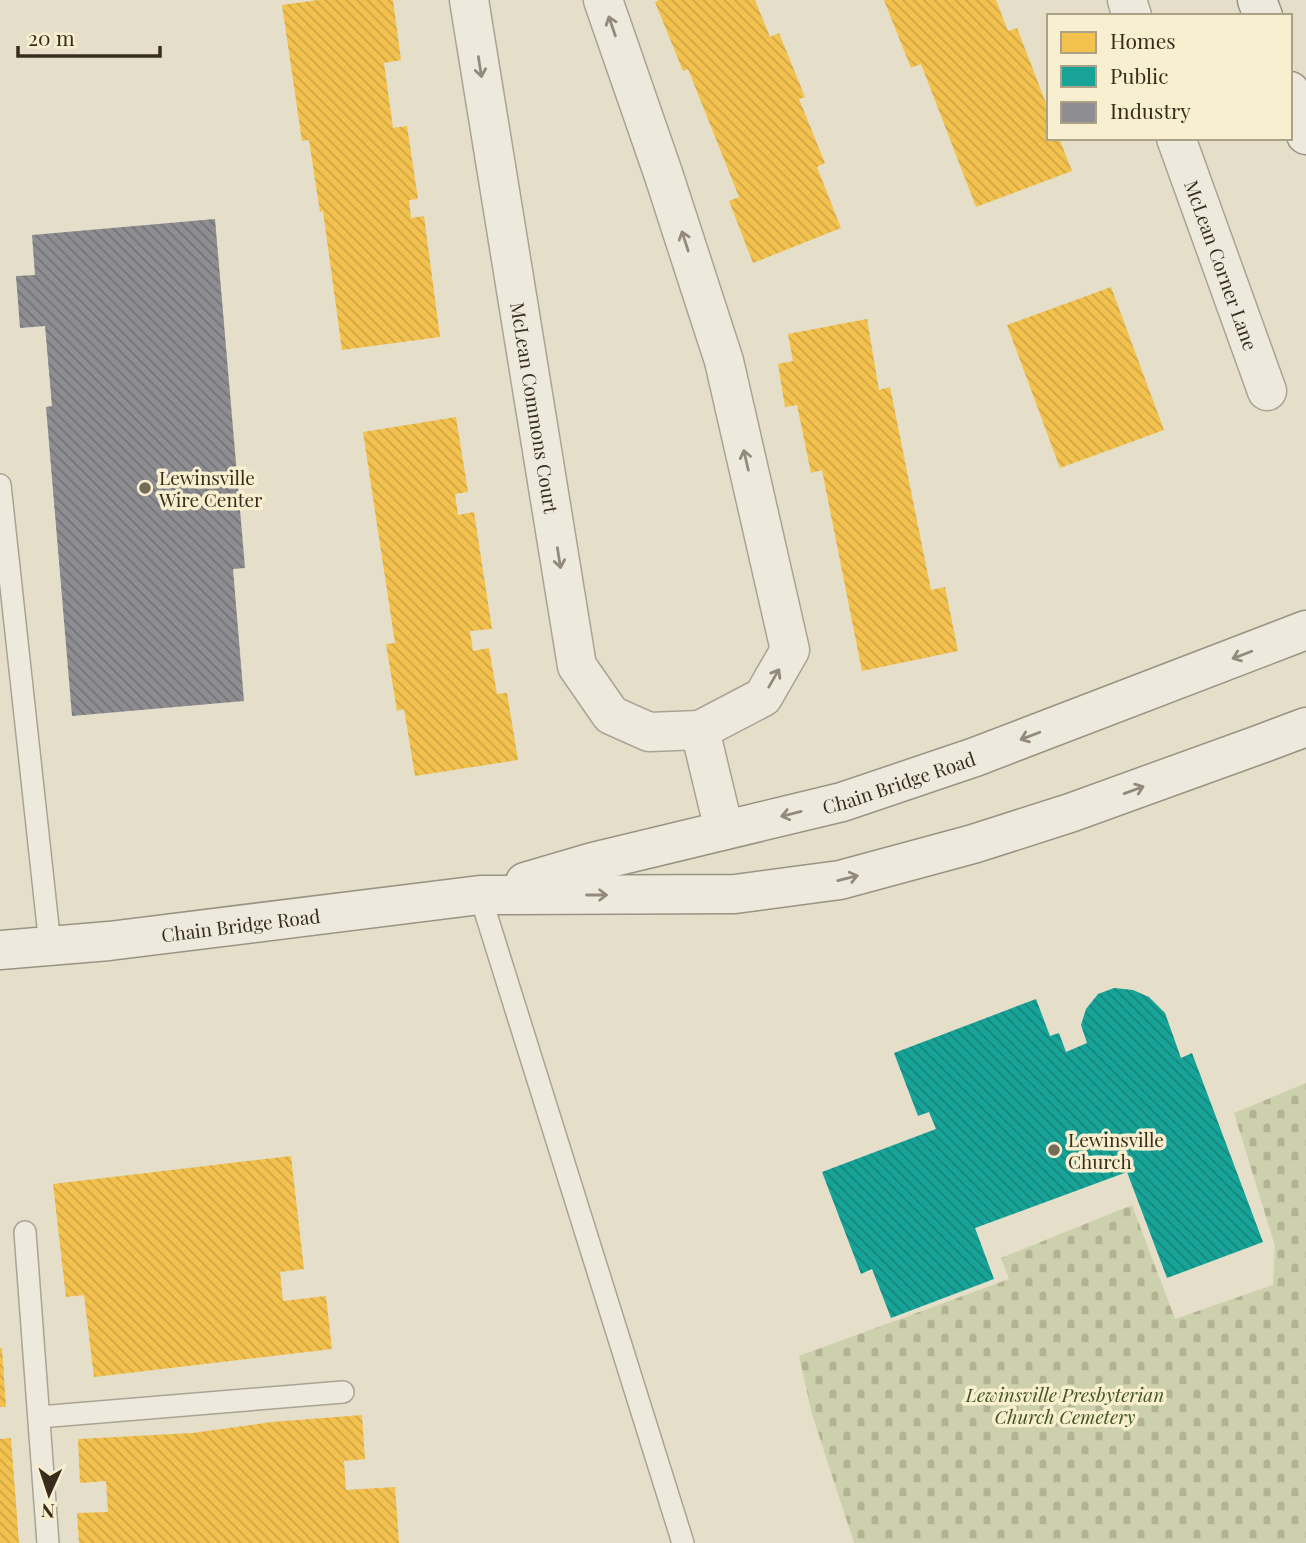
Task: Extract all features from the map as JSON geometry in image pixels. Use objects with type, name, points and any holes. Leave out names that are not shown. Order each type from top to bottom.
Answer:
[{"type":"main road","name":"McLean Commons Court","points":[[469,0],[577,666],[611,715],[649,732],[700,730],[763,697],[790,650],[724,361],[603,0]]},
{"type":"main road","points":[[1292,96],[1306,135]]},
{"type":"main road","name":"McLean Corner Lane","points":[[1177,140],[1266,391]]},
{"type":"main road","name":"Chain Bridge Road","points":[[480,895],[593,862],[842,802],[975,757],[1306,630]]},
{"type":"main road","name":"Chain Bridge Road","points":[[0,950],[123,939],[480,895],[735,894],[840,880],[973,844],[1070,813],[1306,727]]},
{"type":"main road","points":[[700,730],[724,831]]},
{"type":"lane","points":[[0,485],[50,945]]},
{"type":"lane","points":[[480,895],[683,1543]]},
{"type":"lane","points":[[25,1232],[48,1543]]},
{"type":"lane","points":[[39,1417],[343,1392]]},
{"type":"green space","name":"Lewinsville Presbyterian Church Cemetery","points":[[1306,1083],[1306,1543],[854,1543],[812,1414],[799,1356],[1009,1279],[1001,1258],[1132,1205],[1175,1319],[1273,1285],[1275,1246],[1234,1113]]},
{"type":"building: Homes","points":[[318,0],[393,0],[401,60],[384,63],[393,128],[407,126],[418,199],[409,200],[411,218],[424,216],[440,337],[342,350],[323,211],[320,212],[309,140],[302,141],[282,5]]},
{"type":"building: Homes","points":[[755,0],[770,37],[779,33],[805,97],[799,99],[825,163],[817,167],[841,228],[753,263],[729,201],[739,197],[688,69],[683,71],[655,2]]},
{"type":"building: Homes","points":[[884,0],[996,0],[1008,31],[1017,28],[1047,106],[1047,140],[1060,140],[1072,171],[976,207],[921,64],[911,68]]},
{"type":"building: Homes","points":[[1111,287],[1164,430],[1060,468],[1007,325]]},
{"type":"building: Homes","points":[[867,319],[879,390],[890,387],[931,590],[945,587],[958,651],[862,671],[822,470],[811,473],[797,405],[785,407],[778,364],[793,361],[788,334]]},
{"type":"building: Homes","points":[[456,417],[468,492],[455,494],[458,515],[474,512],[492,629],[470,631],[473,651],[489,648],[497,694],[507,693],[518,760],[415,776],[404,709],[397,711],[386,644],[395,643],[363,432]]},
{"type":"building: Homes","points":[[291,1156],[304,1269],[280,1272],[283,1301],[326,1296],[332,1349],[94,1377],[84,1295],[66,1297],[53,1184]]},
{"type":"building: Homes","points":[[2,1348],[6,1407],[0,1407]]},
{"type":"building: Homes","points":[[362,1415],[365,1459],[344,1461],[346,1490],[395,1487],[399,1543],[79,1543],[77,1513],[108,1512],[106,1481],[80,1483],[78,1439],[192,1433],[272,1422]]},
{"type":"building: Homes","points":[[11,1438],[19,1543],[0,1543],[0,1439]]},
{"type":"building: Public","name":"Lewinsville Church","points":[[1114,988],[1133,990],[1149,997],[1165,1013],[1181,1058],[1192,1053],[1263,1242],[1167,1278],[1127,1172],[975,1228],[994,1279],[891,1318],[872,1269],[861,1274],[822,1172],[936,1129],[929,1112],[918,1116],[894,1053],[1036,999],[1050,1036],[1059,1033],[1066,1052],[1087,1043],[1081,1025],[1086,1009],[1098,994]]},
{"type":"building: Industry","name":"Lewinsville Wire Center","points":[[215,219],[245,568],[233,569],[244,701],[72,716],[46,407],[52,406],[45,326],[20,328],[16,276],[35,275],[32,235]]},
{"type":"place","name":"Lewinsville Wire Center","points":[[145,488]]},
{"type":"place","name":"Lewinsville Church","points":[[1054,1150]]}]
